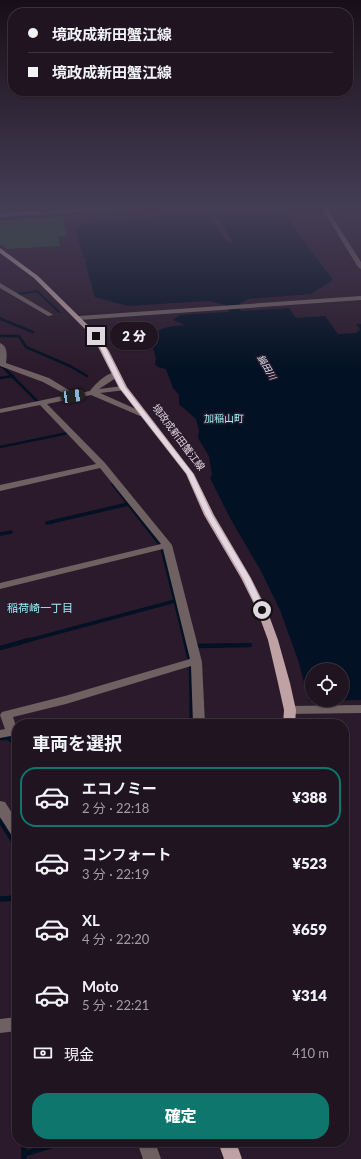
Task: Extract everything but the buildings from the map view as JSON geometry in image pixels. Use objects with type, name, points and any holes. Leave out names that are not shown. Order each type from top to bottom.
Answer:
[{"type":"main road","name":"境政成新田蟹江線","points":[[15,261],[36,277],[96,336],[105,350],[123,388],[190,474],[209,515],[246,578],[273,640],[290,710],[289,719]]},
{"type":"main road","points":[[229,1147],[233,1159]]},
{"type":"street","points":[[0,285],[50,315]]},
{"type":"street","points":[[79,318],[361,298]]},
{"type":"street","points":[[0,345],[4,354],[1,364],[46,380],[73,396]]},
{"type":"street","points":[[92,393],[98,385],[116,374]]},
{"type":"street","points":[[0,411],[73,396],[123,388]]},
{"type":"street","points":[[92,393],[143,414]]},
{"type":"street","points":[[42,402],[102,465],[167,545],[196,662],[199,719]]},
{"type":"street","points":[[0,488],[102,465]]},
{"type":"street","points":[[0,586],[167,545]]},
{"type":"street","points":[[10,735],[6,715],[66,700],[196,662]]},
{"type":"street","points":[[290,710],[361,709]]},
{"type":"street","points":[[0,806],[12,824]]},
{"type":"street","points":[[0,1026],[12,1025]]},
{"type":"street","points":[[148,1147],[152,1159]]},
{"type":"water","name":"鍋田川","points":[[86,261],[319,261],[333,280],[311,294],[248,299],[240,303],[239,307],[241,311],[289,308],[296,318],[325,316],[338,334],[356,333],[360,329],[356,324],[361,324],[361,700],[349,700],[349,663],[305,663],[305,686],[298,660],[280,610],[261,571],[230,518],[210,478],[212,475],[209,456],[198,438],[199,431],[196,419],[179,404],[179,395],[173,388],[166,369],[158,367],[155,364],[156,358],[150,339],[153,335],[169,327],[185,325],[173,320],[180,315],[229,312],[225,305],[208,301],[128,306],[95,297],[85,262]]},
{"type":"waterway","points":[[19,294],[37,291],[59,312]]},
{"type":"waterway","points":[[0,318],[4,320]]},
{"type":"waterway","points":[[1,319],[33,332]]},
{"type":"waterway","points":[[0,336],[19,336],[26,347],[70,366],[87,376]]},
{"type":"waterway","points":[[0,366],[12,376]]},
{"type":"waterway","points":[[0,378],[12,376]]},
{"type":"waterway","points":[[12,376],[38,402]]},
{"type":"waterway","points":[[0,447],[68,433]]},
{"type":"waterway","points":[[113,484],[159,543]]},
{"type":"waterway","points":[[47,523],[128,504]]},
{"type":"waterway","points":[[0,534],[11,532]]},
{"type":"waterway","points":[[162,548],[185,641]]},
{"type":"waterway","points":[[26,641],[175,601]]},
{"type":"waterway","points":[[0,648],[29,640]]},
{"type":"waterway","points":[[185,640],[189,657]]},
{"type":"waterway","points":[[197,646],[250,645]]},
{"type":"waterway","points":[[191,668],[192,719]]},
{"type":"waterway","points":[[0,738],[9,738],[12,741]]},
{"type":"waterway","points":[[0,821],[12,839]]},
{"type":"waterway","points":[[0,899],[12,898]]},
{"type":"waterway","points":[[24,1147],[24,1154]]},
{"type":"waterway","points":[[24,1154],[47,1147]]},
{"type":"waterway","points":[[24,1154],[24,1159]]},
{"type":"district","name":"加稲山町","points":[[224,418]]},
{"type":"district","name":"稲荷崎一丁目","points":[[40,607]]},
{"type":"route","points":[[96,336],[105,350],[123,388],[190,474],[209,515],[246,578],[262,610]]}]
